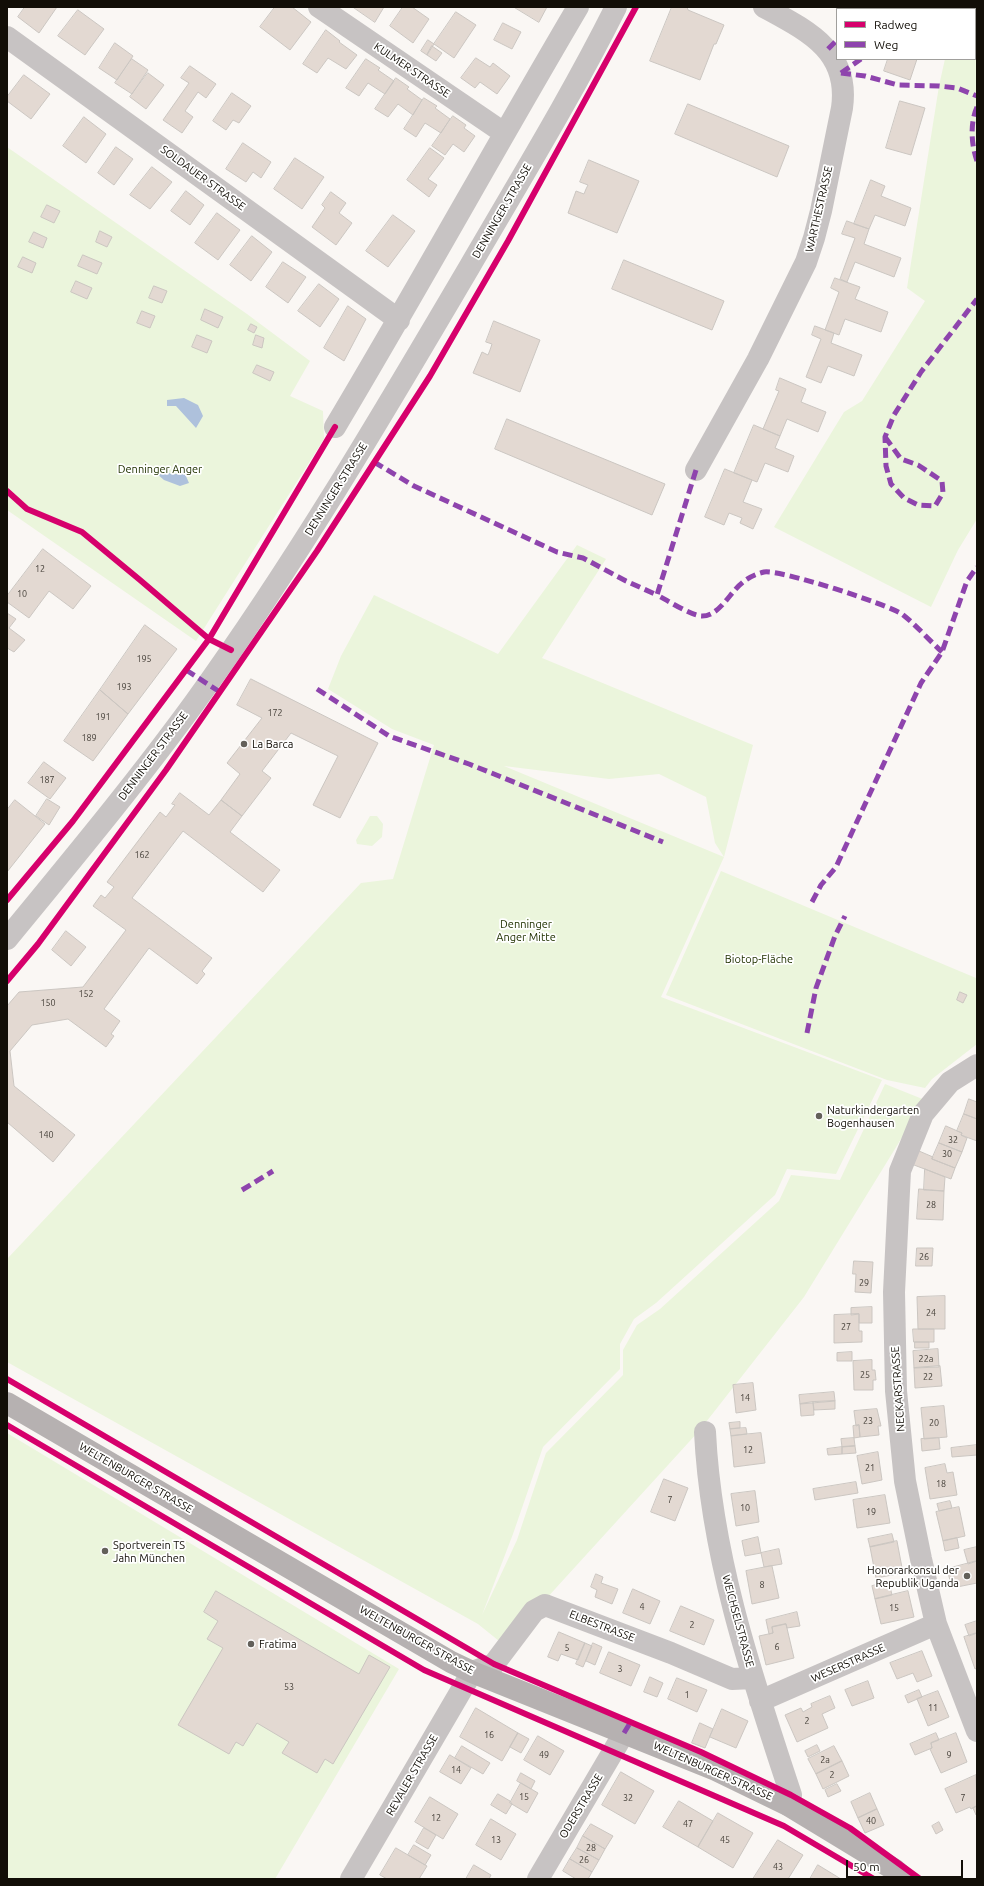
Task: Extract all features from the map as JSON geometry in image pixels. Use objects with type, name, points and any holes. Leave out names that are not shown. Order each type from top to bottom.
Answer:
[{"type":"main road","name":"WELTENBURGER STRASSE","points":[[7,1402],[444,1658],[472,1672],[716,1770],[788,1805],[888,1866],[906,1879]]},
{"type":"street","name":"KULMER STRASSE","points":[[320,7],[504,133]]},
{"type":"street","points":[[335,427],[399,320],[504,133],[578,7]]},
{"type":"street","name":"DENNINGER STRASSE","points":[[7,939],[111,812],[165,742],[219,667],[300,547],[437,322],[576,82],[616,7]]},
{"type":"street","name":"WARTHESTRASSE","points":[[696,470],[758,359],[806,262],[814,238],[842,108],[844,91],[841,74],[828,49],[806,31],[764,7]]},
{"type":"street","name":"SOLDAUER STRASSE","points":[[7,37],[399,320]]},
{"type":"street","name":"NECKARSTRASSE","points":[[977,1065],[950,1082],[923,1114],[900,1171],[894,1292],[896,1391],[906,1481],[921,1559],[936,1624],[977,1731]]},
{"type":"street","name":"WEICHSELSTRASSE","points":[[705,1432],[707,1476],[728,1590],[760,1702],[791,1795],[788,1805]]},
{"type":"street","name":"ELBESTRASSE","points":[[472,1672],[494,1664],[534,1612],[545,1605],[671,1653],[732,1680],[753,1678]]},
{"type":"street","name":"WESERSTRASSE","points":[[760,1702],[936,1624]]},
{"type":"street","name":"REVALER STRASSE","points":[[351,1879],[472,1672]]},
{"type":"street","name":"ODERSTRASSE","points":[[539,1878],[624,1733]]},
{"type":"green space","points":[[977,7],[977,519],[958,550],[931,607],[774,527],[844,412],[862,401],[925,301],[907,288],[939,86],[945,60],[976,60],[976,8],[956,8]]},
{"type":"green space","name":"Denninger Anger","points":[[7,147],[247,314],[310,361],[290,396],[323,411],[324,439],[196,641],[7,510]]},
{"type":"green space","name":"Denninger Anger Mitte","points":[[577,545],[606,559],[542,658],[753,745],[724,857],[661,997],[882,1080],[836,1174],[787,1169],[775,1195],[656,1303],[634,1319],[620,1344],[620,1369],[543,1447],[513,1534],[482,1615],[517,1540],[546,1453],[623,1375],[623,1350],[637,1325],[660,1309],[779,1201],[791,1175],[840,1180],[885,1084],[925,1100],[804,1297],[699,1431],[504,1645],[478,1624],[7,1362],[7,1259],[361,883],[393,879],[434,745],[392,729],[328,689],[341,656],[374,595],[498,654]],"holes":[[[504,766],[609,779],[659,774],[706,797],[715,843],[724,857]]]},
{"type":"green space","points":[[370,816],[377,816],[383,824],[382,837],[372,846],[357,844],[356,840]]},
{"type":"green space","name":"Biotop-Fläche","points":[[721,871],[976,978],[977,1044],[932,1079],[925,1088],[887,1080],[666,995]]},
{"type":"green space","name":"Sportverein TS Jahn München","points":[[7,1433],[399,1669],[275,1879],[7,1879]]},
{"type":"water","points":[[184,398],[198,405],[203,416],[196,428],[176,406],[167,406],[167,400]]},
{"type":"water","points":[[161,468],[171,474],[185,474],[189,483],[180,486],[164,480],[156,473]]},
{"type":"building","points":[[25,7],[57,7],[39,33],[18,17]]},
{"type":"building","points":[[275,7],[292,7],[311,22],[290,50],[260,27]]},
{"type":"building","points":[[353,7],[384,7],[375,22]]},
{"type":"building","points":[[403,7],[412,7],[429,19],[413,43],[390,26]]},
{"type":"building","points":[[514,7],[547,7],[539,22]]},
{"type":"building","points":[[672,7],[687,7],[688,10],[724,25],[716,44],[714,44],[700,80],[650,61]]},
{"type":"building","points":[[78,10],[104,29],[85,55],[58,36]]},
{"type":"building","points":[[456,12],[476,25],[454,58],[434,44]]},
{"type":"building","points":[[503,23],[521,32],[512,49],[494,40]]},
{"type":"building","points":[[326,30],[357,55],[346,69],[328,58],[317,73],[303,64]]},
{"type":"building","points":[[428,40],[434,44],[427,55],[421,51]]},
{"type":"building","points":[[115,43],[133,56],[117,80],[99,68]]},
{"type":"building","points":[[432,46],[442,53],[436,61],[427,55]]},
{"type":"building","points":[[476,58],[490,67],[493,63],[510,76],[497,94],[480,82],[475,88],[461,78]]},
{"type":"building","points":[[132,59],[148,70],[132,94],[115,83]]},
{"type":"building","points":[[366,59],[380,68],[378,70],[394,81],[385,94],[368,83],[359,96],[346,88]]},
{"type":"building","points":[[888,60],[917,60],[910,80],[884,71]]},
{"type":"building","points":[[190,66],[216,84],[206,98],[198,92],[185,111],[193,117],[182,133],[163,120],[189,83],[181,78]]},
{"type":"building","points":[[148,73],[164,85],[146,109],[130,97]]},
{"type":"building","points":[[24,75],[50,94],[31,119],[7,101],[7,97]]},
{"type":"building","points":[[396,78],[409,87],[407,89],[422,100],[413,115],[398,104],[388,117],[375,109]]},
{"type":"building","points":[[232,93],[251,106],[239,123],[233,120],[226,130],[213,121]]},
{"type":"building","points":[[424,98],[437,106],[435,108],[450,119],[441,133],[425,123],[416,137],[404,129]]},
{"type":"building","points":[[900,101],[925,108],[911,155],[886,148]]},
{"type":"building","points":[[688,104],[789,146],[777,177],[675,134]]},
{"type":"building","points":[[453,116],[466,125],[464,128],[475,136],[464,152],[453,144],[445,155],[432,146]]},
{"type":"building","points":[[84,117],[106,134],[86,163],[63,146]]},
{"type":"building","points":[[243,143],[271,162],[261,178],[253,172],[246,182],[226,169]]},
{"type":"building","points":[[116,147],[133,159],[114,185],[98,173]]},
{"type":"building","points":[[430,148],[444,158],[428,179],[437,185],[429,197],[407,180]]},
{"type":"building","points":[[295,158],[324,177],[302,209],[274,189]]},
{"type":"building","points":[[589,160],[639,181],[617,233],[568,213],[576,191],[584,194],[588,185],[580,182]]},
{"type":"building","points":[[152,167],[172,182],[150,209],[130,195]]},
{"type":"building","points":[[871,180],[885,186],[881,196],[911,208],[905,226],[875,215],[869,229],[854,224]]},
{"type":"building","points":[[186,191],[204,205],[190,225],[171,211]]},
{"type":"building","points":[[331,192],[346,203],[339,213],[352,223],[336,245],[312,227],[325,208],[322,205]]},
{"type":"building","points":[[47,205],[60,211],[54,223],[41,217]]},
{"type":"building","points":[[217,213],[240,230],[218,260],[195,243]]},
{"type":"building","points":[[393,215],[415,231],[388,267],[366,251]]},
{"type":"building","points":[[847,221],[869,229],[864,244],[901,258],[894,277],[855,262],[847,282],[840,279],[855,238],[842,234]]},
{"type":"building","points":[[100,231],[112,237],[107,247],[96,242]]},
{"type":"building","points":[[34,232],[47,238],[43,248],[29,242]]},
{"type":"building","points":[[252,236],[272,252],[251,281],[230,265]]},
{"type":"building","points":[[83,255],[102,263],[97,274],[78,266]]},
{"type":"building","points":[[23,257],[36,263],[32,273],[18,267]]},
{"type":"building","points":[[624,260],[724,301],[712,330],[612,289]]},
{"type":"building","points":[[283,262],[306,277],[288,303],[266,287]]},
{"type":"building","points":[[835,278],[860,287],[855,299],[888,312],[881,332],[845,319],[839,335],[825,330],[839,292],[831,288]]},
{"type":"building","points":[[76,281],[92,288],[87,299],[71,292]]},
{"type":"building","points":[[319,284],[339,299],[320,327],[298,311]]},
{"type":"building","points":[[154,286],[167,291],[162,303],[149,298]]},
{"type":"building","points":[[348,306],[366,319],[344,361],[324,348]]},
{"type":"building","points":[[205,309],[223,317],[218,328],[201,320]]},
{"type":"building","points":[[142,311],[155,316],[150,328],[137,323]]},
{"type":"building","points":[[494,321],[540,340],[520,392],[473,373],[482,352],[488,355],[492,344],[486,342]]},
{"type":"building","points":[[251,324],[257,327],[254,333],[248,330]]},
{"type":"building","points":[[815,326],[834,333],[831,343],[862,355],[854,376],[828,366],[821,383],[806,377],[821,339],[812,335]]},
{"type":"building","points":[[197,335],[212,341],[207,353],[192,347]]},
{"type":"building","points":[[256,335],[264,338],[262,348],[253,345]]},
{"type":"building","points":[[257,365],[274,372],[270,381],[253,373]]},
{"type":"building","points":[[780,378],[806,389],[801,402],[826,412],[818,432],[787,419],[780,436],[763,429],[779,391],[776,390]]},
{"type":"building","points":[[507,419],[665,484],[652,515],[495,449]]},
{"type":"building","points":[[754,425],[780,436],[775,448],[794,456],[788,472],[765,463],[757,482],[734,473]]},
{"type":"building","points":[[725,469],[752,480],[743,502],[762,509],[753,529],[740,523],[742,518],[729,513],[724,525],[705,517]]},
{"type":"building","points":[[43,549],[91,586],[73,609],[49,591],[29,618],[7,602],[7,596]]},
{"type":"building","points":[[7,613],[16,619],[9,628],[25,640],[14,652],[7,648]]},
{"type":"building","points":[[145,625],[177,649],[128,714],[100,690]]},
{"type":"building","points":[[251,679],[378,743],[340,818],[313,805],[338,756],[291,733],[262,771],[271,778],[242,816],[221,800],[240,774],[227,763],[262,718],[237,705]]},
{"type":"building","points":[[100,690],[128,714],[93,761],[64,741]]},
{"type":"building","points":[[44,762],[66,778],[50,799],[28,783]]},
{"type":"building","points":[[180,793],[209,815],[221,800],[242,816],[230,832],[280,870],[263,892],[183,831],[132,898],[212,958],[202,971],[205,974],[197,984],[149,948],[104,1009],[120,1021],[111,1034],[114,1036],[106,1047],[68,1019],[32,1025],[10,1051],[14,1086],[75,1135],[53,1162],[7,1122],[7,1006],[19,992],[83,987],[126,930],[93,906],[101,895],[105,898],[114,887],[107,882],[160,812],[166,817],[175,805],[172,804]]},
{"type":"building","points":[[47,799],[60,807],[49,825],[36,816]]},
{"type":"building","points":[[15,800],[45,824],[7,872],[7,810]]},
{"type":"building","points":[[66,931],[86,947],[71,966],[52,950]]},
{"type":"building","points":[[960,992],[967,995],[963,1003],[957,1000]]},
{"type":"building","points":[[969,1099],[977,1102],[977,1119],[964,1114]]},
{"type":"building","points":[[964,1114],[977,1119],[977,1141],[961,1135],[962,1133],[957,1131]]},
{"type":"building","points":[[946,1126],[962,1133],[961,1135],[967,1138],[962,1152],[939,1143]]},
{"type":"building","points":[[939,1143],[962,1152],[955,1168],[932,1159]]},
{"type":"building","points":[[919,1151],[933,1157],[932,1159],[955,1168],[951,1179],[914,1165]]},
{"type":"building","points":[[925,1169],[945,1177],[944,1191],[924,1190]]},
{"type":"building","points":[[919,1189],[944,1191],[943,1220],[917,1219]]},
{"type":"building","points":[[917,1248],[933,1248],[932,1266],[916,1266]]},
{"type":"building","points":[[854,1261],[873,1262],[871,1293],[855,1292],[856,1274],[853,1274]]},
{"type":"building","points":[[945,1296],[945,1329],[918,1329],[917,1297]]},
{"type":"building","points":[[872,1307],[872,1323],[859,1323],[859,1314],[851,1315],[851,1308]]},
{"type":"building","points":[[859,1314],[859,1331],[862,1331],[862,1342],[834,1343],[834,1315]]},
{"type":"building","points":[[913,1329],[934,1329],[934,1342],[914,1342]]},
{"type":"building","points":[[915,1342],[929,1342],[929,1348],[915,1348]]},
{"type":"building","points":[[938,1349],[939,1367],[914,1368],[913,1351]]},
{"type":"building","points":[[852,1352],[852,1361],[837,1361],[837,1353]]},
{"type":"building","points":[[872,1360],[872,1370],[875,1370],[876,1380],[873,1380],[873,1390],[854,1390],[853,1361]]},
{"type":"building","points":[[940,1366],[942,1386],[915,1388],[914,1368]]},
{"type":"building","points":[[753,1383],[756,1410],[736,1413],[733,1385]]},
{"type":"building","points":[[834,1392],[835,1401],[800,1404],[799,1395]]},
{"type":"building","points":[[835,1401],[835,1409],[814,1410],[813,1402]]},
{"type":"building","points":[[813,1402],[814,1415],[801,1416],[800,1404]]},
{"type":"building","points":[[944,1406],[947,1437],[924,1439],[921,1408]]},
{"type":"building","points":[[877,1409],[881,1426],[878,1426],[879,1435],[860,1437],[859,1425],[856,1426],[854,1411]]},
{"type":"building","points":[[740,1422],[740,1428],[730,1429],[729,1423]]},
{"type":"building","points":[[859,1425],[860,1437],[854,1438],[853,1426]]},
{"type":"building","points":[[746,1428],[747,1434],[731,1436],[730,1429]]},
{"type":"building","points":[[761,1433],[765,1463],[734,1467],[731,1436]]},
{"type":"building","points":[[854,1438],[855,1446],[842,1447],[841,1439]]},
{"type":"building","points":[[939,1438],[940,1449],[922,1451],[921,1439]]},
{"type":"building","points":[[977,1445],[977,1455],[952,1457],[951,1448]]},
{"type":"building","points":[[855,1446],[856,1453],[842,1454],[842,1447]]},
{"type":"building","points":[[842,1447],[842,1454],[828,1455],[827,1449]]},
{"type":"building","points":[[878,1452],[882,1480],[862,1484],[857,1456]]},
{"type":"building","points":[[945,1464],[947,1473],[953,1472],[957,1495],[930,1499],[925,1468]]},
{"type":"building","points":[[664,1479],[688,1488],[675,1521],[651,1512]]},
{"type":"building","points":[[856,1482],[858,1493],[815,1500],[813,1489]]},
{"type":"building","points":[[755,1491],[759,1522],[736,1526],[731,1494]]},
{"type":"building","points":[[885,1495],[890,1523],[857,1528],[853,1500]]},
{"type":"building","points":[[950,1501],[952,1508],[939,1511],[937,1504]]},
{"type":"building","points":[[959,1507],[965,1536],[943,1541],[936,1512]]},
{"type":"building","points":[[892,1534],[894,1542],[870,1547],[868,1539]]},
{"type":"building","points":[[758,1537],[761,1553],[745,1556],[742,1541]]},
{"type":"building","points":[[957,1538],[959,1548],[945,1551],[943,1541]]},
{"type":"building","points":[[897,1541],[903,1573],[876,1578],[870,1547]]},
{"type":"building","points":[[977,1547],[977,1561],[968,1564],[964,1550]]},
{"type":"building","points":[[779,1549],[782,1564],[764,1567],[761,1553]]},
{"type":"building","points":[[977,1561],[977,1583],[952,1588],[947,1569]]},
{"type":"building","points":[[772,1566],[779,1598],[752,1604],[746,1571]]},
{"type":"building","points":[[596,1574],[603,1577],[601,1583],[618,1589],[612,1604],[595,1597],[597,1590],[591,1587]]},
{"type":"building","points":[[889,1582],[892,1595],[875,1599],[872,1586]]},
{"type":"building","points":[[633,1589],[660,1601],[650,1624],[623,1613]]},
{"type":"building","points":[[216,1591],[359,1674],[369,1655],[390,1667],[333,1764],[325,1759],[317,1773],[282,1753],[289,1742],[257,1723],[243,1746],[236,1742],[229,1754],[178,1725],[223,1648],[207,1639],[218,1621],[204,1612]]},
{"type":"building","points":[[908,1591],[914,1617],[881,1624],[875,1599]]},
{"type":"building","points":[[681,1606],[714,1620],[704,1645],[670,1631]]},
{"type":"building","points":[[797,1612],[800,1626],[787,1628],[786,1624],[772,1627],[773,1633],[769,1634],[766,1620]]},
{"type":"building","points":[[977,1621],[977,1633],[969,1636],[965,1625]]},
{"type":"building","points":[[786,1624],[794,1658],[766,1665],[759,1636],[773,1633],[772,1627]]},
{"type":"building","points":[[559,1632],[585,1643],[578,1660],[561,1654],[558,1661],[548,1657]]},
{"type":"building","points":[[977,1633],[977,1668],[975,1669],[964,1637]]},
{"type":"building","points":[[585,1643],[592,1646],[583,1667],[576,1664]]},
{"type":"building","points":[[593,1643],[602,1647],[595,1665],[586,1661]]},
{"type":"building","points":[[922,1651],[932,1676],[917,1682],[913,1673],[897,1679],[890,1663]]},
{"type":"building","points":[[609,1652],[640,1665],[631,1686],[600,1673]]},
{"type":"building","points":[[650,1677],[663,1683],[657,1697],[644,1692]]},
{"type":"building","points":[[677,1678],[707,1690],[697,1712],[668,1699]]},
{"type":"building","points":[[868,1681],[874,1698],[852,1706],[845,1690]]},
{"type":"building","points":[[919,1690],[922,1697],[908,1703],[905,1696]]},
{"type":"building","points":[[938,1691],[949,1717],[928,1726],[917,1699]]},
{"type":"building","points":[[830,1696],[835,1708],[822,1714],[828,1728],[797,1742],[785,1715],[801,1708],[803,1712],[812,1707],[811,1704]]},
{"type":"building","points":[[476,1708],[518,1733],[502,1761],[460,1737]]},
{"type":"building","points":[[722,1709],[748,1721],[736,1748],[710,1737]]},
{"type":"building","points":[[700,1723],[713,1729],[705,1748],[692,1743]]},
{"type":"building","points":[[518,1733],[529,1739],[521,1753],[510,1747]]},
{"type":"building","points":[[936,1733],[939,1740],[931,1743],[932,1748],[915,1755],[910,1744]]},
{"type":"building","points":[[956,1733],[967,1762],[941,1773],[930,1749],[932,1748],[931,1743]]},
{"type":"building","points":[[538,1736],[564,1751],[550,1775],[524,1760]]},
{"type":"building","points":[[817,1745],[820,1751],[808,1757],[805,1751]]},
{"type":"building","points":[[462,1746],[490,1763],[483,1774],[455,1758]]},
{"type":"building","points":[[834,1746],[842,1761],[816,1774],[808,1759]]},
{"type":"building","points":[[450,1755],[471,1768],[461,1784],[440,1772]]},
{"type":"building","points":[[842,1761],[849,1776],[823,1789],[816,1774]]},
{"type":"building","points":[[621,1772],[654,1791],[635,1824],[602,1805]]},
{"type":"building","points":[[521,1773],[535,1781],[531,1789],[517,1781]]},
{"type":"building","points":[[976,1775],[977,1806],[971,1809],[970,1807],[956,1813],[945,1789]]},
{"type":"building","points":[[521,1783],[538,1793],[527,1813],[510,1803]]},
{"type":"building","points":[[837,1784],[841,1791],[828,1797],[825,1790]]},
{"type":"building","points":[[870,1793],[877,1809],[858,1818],[851,1802]]},
{"type":"building","points":[[498,1794],[510,1801],[512,1804],[506,1814],[491,1805]]},
{"type":"building","points":[[430,1797],[458,1814],[443,1839],[415,1822]]},
{"type":"building","points":[[679,1801],[713,1821],[698,1847],[663,1827]]},
{"type":"building","points":[[977,1806],[977,1814],[976,1815],[973,1808]]},
{"type":"building","points":[[877,1809],[884,1825],[865,1833],[858,1818]]},
{"type":"building","points":[[718,1813],[753,1833],[733,1868],[698,1847]]},
{"type":"building","points":[[491,1819],[516,1834],[501,1860],[476,1845]]},
{"type":"building","points":[[939,1822],[943,1830],[936,1834],[932,1826]]},
{"type":"building","points":[[591,1824],[613,1836],[605,1849],[583,1836]]},
{"type":"building","points":[[424,1828],[436,1835],[428,1849],[416,1842]]},
{"type":"building","points":[[583,1836],[605,1849],[599,1860],[577,1848]]},
{"type":"building","points":[[778,1840],[803,1855],[788,1879],[753,1879]]},
{"type":"building","points":[[414,1845],[431,1855],[425,1865],[408,1855]]},
{"type":"building","points":[[396,1848],[427,1866],[419,1879],[387,1879],[380,1875]]},
{"type":"building","points":[[577,1848],[599,1860],[592,1872],[570,1859]]},
{"type":"building","points":[[570,1859],[592,1872],[588,1879],[576,1879],[563,1871]]},
{"type":"building","points":[[474,1865],[491,1875],[489,1879],[466,1879]]},
{"type":"building","points":[[818,1865],[841,1879],[810,1879]]},
{"type":"marked path","points":[[828,49],[836,41]]},
{"type":"marked path","points":[[841,73],[860,60]]},
{"type":"marked path","points":[[841,73],[865,76],[898,85],[957,88],[977,96]]},
{"type":"marked path","points":[[977,107],[972,127],[973,148],[977,161]]},
{"type":"marked path","points":[[885,437],[901,459],[918,465],[942,481],[943,493],[935,506],[918,505],[904,498],[891,484],[886,466],[885,437],[894,415],[921,372],[977,299]]},
{"type":"marked path","points":[[374,462],[414,486],[557,552],[583,558],[626,581],[657,595]]},
{"type":"marked path","points":[[696,470],[657,595],[691,613],[701,616],[713,613],[738,587],[747,579],[755,575],[764,572],[790,576],[833,588],[892,609],[907,618],[942,652]]},
{"type":"marked path","points":[[812,902],[821,885],[836,867],[921,683],[942,652],[967,581],[977,567]]},
{"type":"marked path","points":[[186,670],[220,692]]},
{"type":"marked path","points":[[317,689],[389,736],[469,764],[663,842]]},
{"type":"marked path","points":[[807,1033],[816,988],[835,936],[845,916]]},
{"type":"marked path","points":[[242,1190],[273,1171]]},
{"type":"marked path","points":[[624,1733],[630,1723]]},
{"type":"cycle path","points":[[7,981],[38,944],[166,770],[317,551],[430,376],[508,241],[636,7]]},
{"type":"cycle path","points":[[7,900],[73,821],[209,639],[335,427]]},
{"type":"cycle path","points":[[7,491],[27,509],[82,532],[209,639],[231,650]]},
{"type":"cycle path","points":[[7,1379],[494,1664],[701,1752],[791,1795],[850,1828],[920,1879]]},
{"type":"cycle path","points":[[7,1425],[424,1670],[784,1826],[874,1879]]},
{"type":"place","name":"La Barca","points":[[244,744]]},
{"type":"place","name":"Naturkindergarten Bogenhausen","points":[[819,1116]]},
{"type":"place","name":"Sportverein TS Jahn München","points":[[105,1551]]},
{"type":"place","name":"Honorarkonsul der Republik Uganda","points":[[967,1576]]},
{"type":"place","name":"Fratima","points":[[251,1644]]}]
